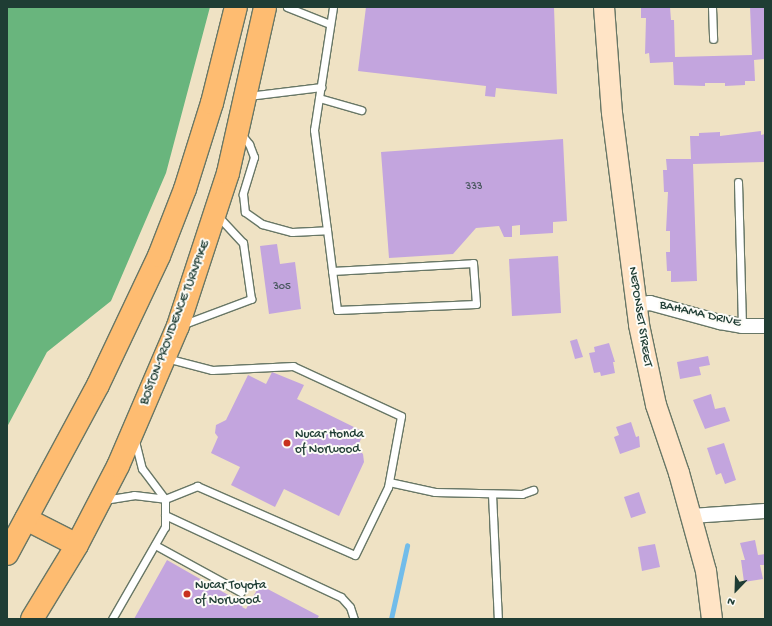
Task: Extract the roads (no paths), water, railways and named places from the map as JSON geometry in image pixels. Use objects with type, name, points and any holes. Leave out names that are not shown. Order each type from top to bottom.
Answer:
[{"type":"main road","points":[[7,554],[98,385],[158,256],[185,189],[212,103],[236,7]]},
{"type":"main road","name":"BOSTON-PROVIDENCE TURNPIKE","points":[[32,619],[77,545],[100,501],[133,434],[178,326],[216,214],[239,131],[265,7]]},
{"type":"main road","points":[[26,519],[77,545]]},
{"type":"street","name":"NEPONSET STREET","points":[[604,7],[611,106],[636,305],[656,405],[691,516],[706,572],[712,619]]},
{"type":"street","name":"BAHAMA DRIVE","points":[[636,305],[650,303],[742,326],[765,326]]},
{"type":"street","points":[[691,516],[765,511]]},
{"type":"lane","points":[[287,7],[330,24]]},
{"type":"lane","points":[[332,271],[473,263],[476,304],[337,310],[332,271],[327,230],[314,130],[333,7]]},
{"type":"lane","points":[[712,7],[713,39]]},
{"type":"lane","points":[[247,96],[321,87]]},
{"type":"lane","points":[[319,98],[362,110]]},
{"type":"lane","points":[[239,131],[249,144],[254,157],[243,194],[246,212],[262,224],[292,232],[327,230]]},
{"type":"lane","points":[[738,182],[742,326]]},
{"type":"lane","points":[[178,326],[251,299],[243,243],[216,214]]},
{"type":"lane","points":[[100,501],[134,495],[165,498],[197,486],[355,555],[389,482],[401,416],[293,366],[212,370],[165,358]]},
{"type":"lane","points":[[112,619],[165,527],[165,498],[142,469],[133,434]]},
{"type":"lane","points":[[389,482],[432,491],[522,494],[533,490]]},
{"type":"lane","points":[[492,494],[498,619]]},
{"type":"lane","points":[[165,515],[341,597],[350,607],[354,619]]},
{"type":"lane","points":[[155,545],[241,592]]},
{"type":"waterway","points":[[391,619],[407,546]]},
{"type":"place","name":"Nucar Honda of Norwood","points":[[287,443]]},
{"type":"place","name":"Nucar Toyota of Norwood","points":[[187,594]]}]
